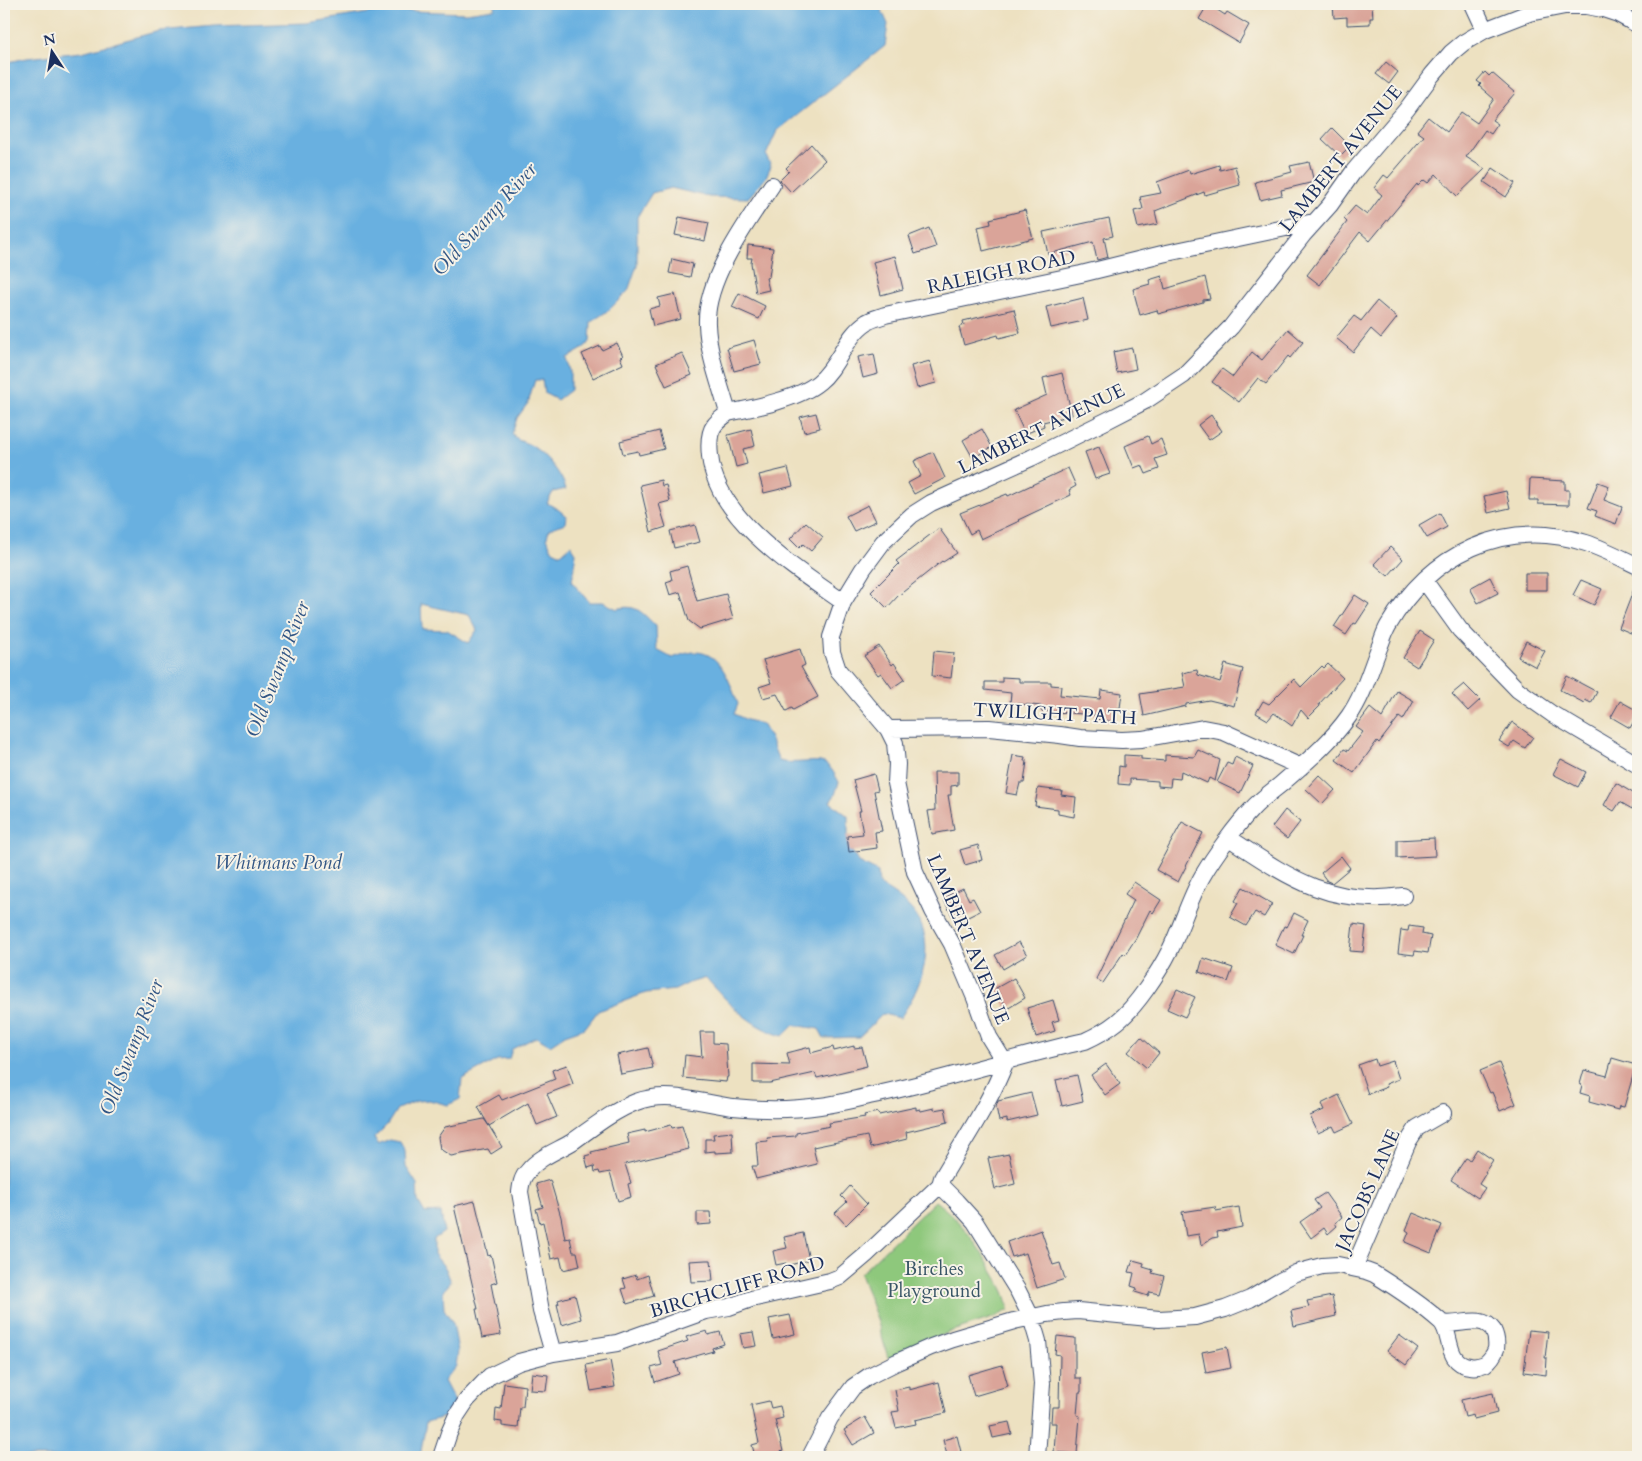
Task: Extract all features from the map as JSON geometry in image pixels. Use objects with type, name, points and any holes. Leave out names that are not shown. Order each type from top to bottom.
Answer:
[{"type":"street","points":[[1473,4],[1485,30]]},
{"type":"street","name":"LAMBERT AVENUE","points":[[1005,1062],[989,1037],[952,944],[933,911],[915,872],[896,783],[898,764],[895,743],[888,729],[838,670],[832,652],[831,637],[843,602],[862,569],[883,542],[912,515],[944,497],[1031,458],[1108,420],[1144,401],[1184,375],[1231,328],[1274,270],[1330,205],[1354,170],[1451,53],[1463,43],[1485,30],[1529,13],[1566,6],[1586,6],[1603,9],[1618,14],[1638,25]]},
{"type":"street","points":[[772,185],[733,244],[712,291],[707,308],[710,348],[728,413],[713,427],[708,444],[710,462],[719,488],[730,507],[746,525],[789,564],[843,602]]},
{"type":"street","name":"RALEIGH ROAD","points":[[728,413],[766,405],[802,392],[818,383],[832,370],[852,336],[867,322],[885,315],[1314,222]]},
{"type":"street","points":[[553,1353],[541,1311],[520,1192],[522,1180],[538,1161],[616,1112],[636,1102],[683,1098],[733,1107],[766,1110],[822,1106],[911,1088],[1085,1042],[1119,1021],[1148,988],[1169,952],[1203,875],[1252,809],[1301,767],[1334,735],[1350,714],[1359,697],[1386,628],[1412,592],[1424,580],[1456,554],[1480,543],[1506,537],[1539,534],[1585,543],[1608,551],[1638,566]]},
{"type":"street","points":[[1424,580],[1460,630],[1518,690],[1552,714],[1638,765]]},
{"type":"street","name":"TWILIGHT PATH","points":[[888,729],[989,728],[1080,738],[1122,740],[1142,739],[1203,728],[1224,732],[1301,767]]},
{"type":"street","points":[[1229,838],[1281,872],[1308,885],[1348,897],[1372,899],[1403,896]]},
{"type":"street","name":"BIRCHCLIFF ROAD","points":[[441,1457],[457,1415],[467,1400],[490,1376],[519,1362],[553,1353],[617,1343],[706,1311],[840,1277],[940,1185],[942,1178],[999,1079],[1005,1062]]},
{"type":"street","name":"JACOBS LANE","points":[[1354,1268],[1408,1142],[1417,1128],[1442,1113]]},
{"type":"street","points":[[940,1185],[974,1222],[1018,1291],[1031,1317],[1038,1341],[1042,1384],[1037,1457]]},
{"type":"street","points":[[810,1457],[834,1413],[853,1387],[869,1376],[931,1347],[1031,1317],[1078,1311],[1159,1319],[1195,1317],[1250,1300],[1280,1281],[1308,1268],[1338,1265],[1374,1274],[1442,1322]]},
{"type":"green space","name":"Birches Playground","points":[[935,1201],[954,1217],[975,1243],[1002,1287],[1009,1310],[888,1358],[877,1319],[860,1274]]},
{"type":"water","name":"Whitmans Pond","points":[[495,4],[879,4],[888,24],[885,46],[777,131],[766,155],[771,166],[765,179],[748,198],[709,197],[671,188],[652,193],[637,217],[637,265],[628,291],[609,310],[591,322],[590,342],[567,358],[570,372],[570,390],[557,400],[544,393],[542,380],[535,380],[528,403],[517,418],[512,434],[516,439],[532,446],[543,454],[553,465],[564,483],[566,489],[553,492],[547,503],[566,516],[565,523],[549,529],[547,537],[551,549],[561,554],[571,545],[576,553],[572,582],[589,602],[603,602],[617,609],[630,607],[639,611],[656,626],[657,650],[672,658],[695,652],[704,653],[712,657],[724,670],[732,687],[738,704],[734,714],[762,724],[779,761],[820,762],[831,768],[839,782],[835,795],[830,802],[848,816],[848,846],[859,862],[878,872],[879,885],[903,901],[919,921],[924,934],[926,949],[921,978],[908,1006],[900,1018],[883,1014],[859,1037],[824,1038],[819,1029],[794,1025],[783,1036],[771,1032],[740,1013],[706,978],[675,990],[646,993],[598,1011],[585,1028],[565,1035],[550,1045],[536,1037],[512,1049],[509,1059],[497,1060],[462,1079],[460,1099],[448,1105],[429,1100],[417,1101],[397,1109],[387,1125],[374,1138],[378,1145],[390,1140],[400,1142],[405,1151],[406,1167],[417,1184],[418,1201],[425,1213],[441,1212],[444,1232],[434,1239],[434,1254],[446,1269],[451,1282],[443,1291],[444,1309],[453,1323],[458,1351],[456,1366],[444,1381],[455,1402],[448,1416],[426,1422],[420,1457],[4,1457],[4,63],[27,58],[82,52],[159,31],[214,26],[307,23],[386,10],[466,13],[494,9]],"holes":[[[421,604],[469,615],[477,630],[468,643],[447,630],[422,629]]]},
{"type":"building","points":[[1208,4],[1225,15],[1227,12],[1249,25],[1239,43],[1199,19]]},
{"type":"building","points":[[1333,4],[1372,4],[1373,18],[1370,18],[1370,24],[1347,25],[1347,17],[1334,18]]},
{"type":"building","points":[[1386,62],[1398,72],[1389,84],[1376,74]]},
{"type":"building","points":[[1485,72],[1489,76],[1492,73],[1515,93],[1492,120],[1498,124],[1491,134],[1485,130],[1466,157],[1485,169],[1457,196],[1436,174],[1428,183],[1424,180],[1418,186],[1417,184],[1370,241],[1360,232],[1320,285],[1307,275],[1347,222],[1344,219],[1355,206],[1367,215],[1382,195],[1374,188],[1384,175],[1388,178],[1424,136],[1417,131],[1428,117],[1447,132],[1461,112],[1477,123],[1494,99],[1479,86],[1481,84],[1477,81]]},
{"type":"building","points":[[1332,128],[1347,143],[1345,144],[1348,148],[1340,156],[1322,139]]},
{"type":"building","points":[[811,144],[825,160],[791,192],[780,180],[789,171],[786,168]]},
{"type":"building","points":[[1309,162],[1314,182],[1281,190],[1282,195],[1260,200],[1255,182],[1292,172],[1290,166]]},
{"type":"building","points":[[1219,165],[1220,170],[1235,166],[1240,185],[1205,195],[1204,192],[1155,211],[1158,224],[1138,228],[1134,211],[1143,209],[1140,197],[1161,193],[1157,182],[1189,170],[1190,174]]},
{"type":"building","points":[[1493,168],[1515,183],[1506,197],[1484,182]]},
{"type":"building","points":[[1025,210],[1033,238],[983,251],[978,227],[991,224],[990,219]]},
{"type":"building","points":[[679,217],[709,223],[705,241],[675,235]]},
{"type":"building","points":[[1109,218],[1113,236],[1104,238],[1108,257],[1097,260],[1093,242],[1048,254],[1043,232]]},
{"type":"building","points":[[929,228],[936,247],[915,254],[909,236]]},
{"type":"building","points":[[748,245],[773,248],[769,277],[766,278],[769,290],[756,293],[751,263],[752,258],[747,258]]},
{"type":"building","points":[[895,256],[903,289],[881,295],[873,262]]},
{"type":"building","points":[[672,259],[693,264],[690,277],[669,273]]},
{"type":"building","points":[[1162,276],[1165,289],[1205,277],[1210,299],[1158,314],[1157,310],[1140,315],[1133,289],[1150,284],[1149,280]]},
{"type":"building","points":[[739,293],[765,306],[759,319],[732,307]]},
{"type":"building","points":[[675,294],[681,319],[653,326],[649,309],[660,306],[658,298]]},
{"type":"building","points":[[1083,298],[1088,320],[1051,328],[1046,307]]},
{"type":"building","points":[[1377,301],[1397,318],[1381,338],[1371,329],[1353,352],[1336,338],[1354,316],[1361,321]]},
{"type":"building","points":[[1014,309],[1020,333],[999,338],[998,335],[964,345],[959,327],[964,325],[963,321]]},
{"type":"building","points":[[1288,329],[1303,342],[1290,358],[1288,356],[1266,384],[1258,378],[1239,402],[1212,382],[1222,369],[1233,377],[1252,352],[1262,360]]},
{"type":"building","points":[[754,340],[761,364],[734,371],[727,348]]},
{"type":"building","points":[[617,343],[623,356],[620,357],[623,364],[593,378],[582,354],[600,346],[602,350]]},
{"type":"building","points":[[1132,348],[1136,369],[1117,373],[1113,352]]},
{"type":"building","points":[[682,353],[692,375],[666,386],[656,364]]},
{"type":"building","points":[[874,354],[878,374],[863,378],[858,357]]},
{"type":"building","points":[[930,361],[936,383],[917,388],[911,366]]},
{"type":"building","points":[[1062,373],[1072,415],[1043,422],[1044,426],[1025,434],[1014,410],[1047,395],[1043,378]]},
{"type":"building","points":[[816,413],[820,428],[804,432],[800,417]]},
{"type":"building","points":[[1211,415],[1222,431],[1209,440],[1198,425]]},
{"type":"building","points":[[751,429],[755,446],[743,449],[747,464],[736,467],[728,435]]},
{"type":"building","points":[[982,429],[992,447],[973,458],[963,440]]},
{"type":"building","points":[[659,431],[664,449],[639,455],[638,451],[623,454],[620,441]]},
{"type":"building","points":[[1148,436],[1151,444],[1161,439],[1167,455],[1155,459],[1159,469],[1146,474],[1142,465],[1134,468],[1125,446]]},
{"type":"building","points":[[1099,447],[1110,474],[1095,479],[1085,452]]},
{"type":"building","points":[[933,452],[945,478],[914,494],[908,483],[921,476],[914,461]]},
{"type":"building","points":[[788,468],[793,486],[764,493],[759,475]]},
{"type":"building","points":[[1068,468],[1076,486],[1069,490],[1071,495],[981,539],[977,530],[970,534],[960,513],[1007,494],[1008,496]]},
{"type":"building","points":[[1530,479],[1565,481],[1565,490],[1569,490],[1569,505],[1538,504],[1538,500],[1529,500]]},
{"type":"building","points":[[661,480],[662,486],[666,485],[670,501],[659,504],[666,527],[651,532],[640,485]]},
{"type":"building","points":[[1598,482],[1609,486],[1604,500],[1622,507],[1616,524],[1595,516],[1597,511],[1588,508]]},
{"type":"building","points":[[1506,491],[1510,508],[1488,513],[1484,496]]},
{"type":"building","points":[[868,505],[876,521],[854,531],[846,516]]},
{"type":"building","points":[[1440,513],[1447,527],[1427,538],[1419,525]]},
{"type":"building","points":[[806,522],[823,537],[811,551],[803,544],[799,548],[790,539]]},
{"type":"building","points":[[695,525],[700,542],[674,548],[670,531]]},
{"type":"building","points":[[939,528],[957,553],[942,561],[898,596],[887,608],[871,592],[899,564],[896,561]]},
{"type":"building","points":[[1390,547],[1403,559],[1388,576],[1374,564]]},
{"type":"building","points":[[687,566],[697,601],[726,594],[733,619],[700,629],[689,621],[680,592],[670,595],[666,582],[672,580],[670,571]]},
{"type":"building","points":[[1525,573],[1547,573],[1547,590],[1525,590]]},
{"type":"building","points":[[1490,577],[1498,593],[1478,603],[1470,588]]},
{"type":"building","points":[[1581,580],[1602,589],[1594,605],[1573,595]]},
{"type":"building","points":[[1638,581],[1638,636],[1619,628]]},
{"type":"building","points":[[1355,595],[1369,604],[1346,635],[1334,627]]},
{"type":"building","points":[[1420,631],[1434,640],[1417,667],[1403,658]]},
{"type":"building","points":[[1526,641],[1545,651],[1536,667],[1518,657]]},
{"type":"building","points":[[879,646],[892,665],[894,663],[905,679],[892,688],[881,673],[878,675],[864,656]]},
{"type":"building","points":[[800,649],[805,665],[801,667],[818,697],[793,710],[792,708],[786,711],[777,694],[763,698],[759,687],[771,683],[763,660]]},
{"type":"building","points":[[934,651],[954,653],[951,678],[932,676]]},
{"type":"building","points":[[1225,664],[1243,669],[1234,706],[1209,700],[1186,704],[1186,706],[1144,716],[1140,694],[1185,687],[1182,673],[1197,670],[1198,675],[1220,682]]},
{"type":"building","points":[[1328,664],[1343,678],[1308,718],[1301,710],[1292,726],[1274,713],[1268,720],[1256,713],[1263,701],[1269,704],[1294,679],[1301,687],[1322,666],[1324,668]]},
{"type":"building","points":[[1567,676],[1597,692],[1591,703],[1585,700],[1584,703],[1560,690]]},
{"type":"building","points":[[1002,677],[1019,678],[1019,682],[1051,682],[1051,685],[1061,686],[1060,695],[1100,699],[1101,690],[1122,693],[1120,708],[1117,708],[1115,722],[1096,719],[1097,715],[1041,711],[1041,706],[1010,703],[1011,693],[985,690],[985,682],[1002,682]]},
{"type":"building","points":[[1464,684],[1480,700],[1468,711],[1452,694]]},
{"type":"building","points":[[1397,691],[1414,701],[1403,720],[1399,717],[1379,743],[1377,741],[1354,773],[1336,760],[1344,749],[1348,751],[1363,732],[1356,727],[1370,708],[1382,718]]},
{"type":"building","points":[[1620,701],[1638,711],[1630,728],[1611,717]]},
{"type":"building","points":[[1512,722],[1533,737],[1525,748],[1514,741],[1509,747],[1499,741]]},
{"type":"building","points":[[1198,750],[1220,760],[1215,781],[1209,778],[1207,783],[1181,771],[1180,779],[1171,778],[1170,787],[1158,786],[1158,781],[1130,779],[1130,785],[1118,784],[1119,766],[1124,767],[1124,755],[1165,761],[1165,755],[1194,757]]},
{"type":"building","points":[[1013,755],[1025,757],[1024,761],[1027,761],[1024,783],[1020,783],[1017,795],[1006,793]]},
{"type":"building","points":[[1235,757],[1253,766],[1240,793],[1217,782],[1227,763],[1232,765]]},
{"type":"building","points":[[1561,759],[1586,772],[1578,787],[1553,774]]},
{"type":"building","points":[[934,772],[958,772],[958,785],[951,786],[951,795],[948,795],[954,830],[932,834],[928,811],[935,810]]},
{"type":"building","points":[[874,774],[878,790],[874,791],[882,831],[875,832],[877,848],[849,852],[847,836],[863,834],[859,811],[861,811],[853,780]]},
{"type":"building","points":[[1319,775],[1335,790],[1322,804],[1306,789]]},
{"type":"building","points":[[1616,783],[1638,796],[1632,809],[1620,802],[1614,811],[1604,805]]},
{"type":"building","points":[[1038,788],[1062,791],[1061,795],[1076,797],[1074,817],[1058,814],[1058,809],[1035,806]]},
{"type":"building","points":[[1285,810],[1300,822],[1287,839],[1272,827]]},
{"type":"building","points":[[1182,822],[1203,833],[1178,882],[1156,870]]},
{"type":"building","points":[[1434,838],[1435,856],[1397,858],[1397,840]]},
{"type":"building","points":[[978,845],[982,860],[965,865],[960,850]]},
{"type":"building","points":[[1341,856],[1350,868],[1332,883],[1327,881],[1321,873]]},
{"type":"building","points":[[1134,882],[1161,900],[1153,913],[1150,910],[1136,938],[1125,955],[1123,953],[1103,983],[1096,979],[1134,900],[1125,894]]},
{"type":"building","points":[[1243,887],[1272,904],[1264,917],[1255,912],[1246,926],[1230,917],[1238,903],[1235,901]]},
{"type":"building","points":[[963,888],[969,900],[973,898],[980,911],[956,923],[943,898]]},
{"type":"building","points":[[1294,913],[1308,920],[1294,954],[1275,945],[1284,926],[1287,927]]},
{"type":"building","points":[[1353,924],[1366,926],[1363,952],[1350,951]]},
{"type":"building","points":[[1409,926],[1423,928],[1422,934],[1431,936],[1428,953],[1415,951],[1414,955],[1398,953],[1401,930],[1408,931]]},
{"type":"building","points":[[1019,942],[1027,955],[1003,969],[995,955]]},
{"type":"building","points":[[1203,958],[1233,968],[1228,982],[1199,972]]},
{"type":"building","points":[[1014,978],[1025,998],[1007,1009],[996,988]]},
{"type":"building","points":[[1177,989],[1195,997],[1185,1017],[1167,1009]]},
{"type":"building","points":[[1053,1000],[1059,1020],[1052,1022],[1055,1031],[1036,1037],[1027,1008]]},
{"type":"building","points":[[700,1032],[713,1032],[713,1043],[726,1044],[728,1077],[726,1082],[683,1078],[685,1055],[702,1057]]},
{"type":"building","points":[[1141,1037],[1159,1053],[1147,1068],[1128,1052]]},
{"type":"building","points":[[854,1046],[854,1048],[862,1047],[867,1066],[817,1078],[815,1073],[770,1083],[753,1083],[753,1064],[790,1065],[787,1053],[810,1047],[811,1053],[833,1047],[834,1051]]},
{"type":"building","points":[[648,1048],[653,1068],[621,1074],[617,1055]]},
{"type":"building","points":[[1612,1058],[1636,1065],[1624,1107],[1619,1106],[1618,1110],[1589,1102],[1590,1096],[1580,1093],[1582,1085],[1580,1084],[1584,1070],[1607,1076]]},
{"type":"building","points":[[1375,1059],[1377,1066],[1393,1061],[1399,1079],[1386,1084],[1387,1087],[1368,1094],[1358,1065]]},
{"type":"building","points":[[1499,1063],[1516,1104],[1500,1111],[1480,1071]]},
{"type":"building","points":[[1106,1064],[1120,1084],[1105,1095],[1091,1075]]},
{"type":"building","points":[[567,1065],[573,1084],[547,1094],[557,1117],[537,1125],[528,1103],[489,1126],[478,1107],[499,1095],[502,1100],[555,1079],[552,1070]]},
{"type":"building","points":[[1077,1075],[1083,1101],[1062,1106],[1056,1080]]},
{"type":"building","points":[[1031,1093],[1037,1115],[1007,1122],[1007,1119],[999,1121],[996,1107],[998,1101]]},
{"type":"building","points":[[1339,1095],[1353,1124],[1336,1132],[1333,1126],[1318,1133],[1310,1116],[1324,1110],[1321,1104]]},
{"type":"building","points":[[916,1107],[916,1110],[920,1109],[921,1111],[945,1108],[948,1122],[906,1132],[907,1139],[870,1148],[867,1136],[813,1147],[817,1164],[756,1179],[752,1166],[758,1166],[756,1142],[768,1141],[767,1138],[796,1136],[796,1133],[830,1126],[829,1123],[865,1117],[864,1115],[878,1112],[879,1115]]},
{"type":"building","points":[[484,1119],[502,1147],[491,1154],[488,1149],[451,1156],[440,1149],[438,1137],[445,1127]]},
{"type":"building","points":[[671,1125],[672,1128],[682,1126],[689,1149],[625,1164],[631,1183],[628,1184],[631,1197],[618,1201],[610,1172],[600,1174],[599,1171],[595,1172],[594,1166],[588,1168],[585,1156],[592,1154],[591,1152],[629,1143],[627,1134],[645,1130],[645,1132]]},
{"type":"building","points":[[732,1132],[733,1152],[705,1152],[705,1139],[714,1139],[713,1134]]},
{"type":"building","points":[[1477,1149],[1493,1160],[1479,1184],[1485,1188],[1478,1198],[1451,1180],[1466,1158],[1470,1160]]},
{"type":"building","points":[[1009,1154],[1015,1184],[995,1189],[988,1158]]},
{"type":"building","points":[[550,1180],[561,1217],[565,1239],[570,1238],[573,1252],[577,1252],[580,1266],[563,1270],[560,1257],[551,1259],[543,1222],[540,1223],[536,1209],[543,1207],[536,1184]]},
{"type":"building","points":[[850,1186],[867,1204],[846,1225],[835,1213],[847,1202],[841,1196]]},
{"type":"building","points":[[1325,1193],[1342,1217],[1335,1223],[1337,1226],[1328,1234],[1324,1228],[1311,1238],[1300,1222],[1320,1208],[1314,1200]]},
{"type":"building","points":[[475,1201],[488,1256],[491,1255],[497,1282],[491,1284],[501,1335],[482,1338],[476,1309],[478,1309],[454,1206]]},
{"type":"building","points":[[1215,1207],[1216,1211],[1239,1207],[1242,1227],[1217,1232],[1218,1237],[1212,1238],[1201,1245],[1199,1234],[1186,1236],[1182,1212]]},
{"type":"building","points":[[697,1212],[710,1212],[711,1224],[697,1225]]},
{"type":"building","points":[[1413,1213],[1442,1225],[1431,1253],[1405,1242],[1409,1232],[1406,1230]]},
{"type":"building","points":[[1041,1230],[1053,1265],[1060,1263],[1065,1279],[1037,1288],[1026,1253],[1012,1257],[1007,1242]]},
{"type":"building","points":[[803,1233],[809,1260],[786,1266],[786,1263],[776,1265],[773,1251],[787,1248],[784,1237]]},
{"type":"building","points":[[711,1260],[713,1281],[691,1282],[689,1261]]},
{"type":"building","points":[[1133,1260],[1144,1263],[1143,1267],[1153,1270],[1152,1273],[1164,1276],[1159,1294],[1150,1292],[1148,1296],[1135,1292],[1137,1288],[1131,1286],[1134,1273],[1129,1272]]},
{"type":"building","points":[[636,1275],[637,1279],[648,1275],[654,1296],[627,1304],[622,1289],[626,1288],[623,1279]]},
{"type":"building","points":[[575,1295],[581,1319],[562,1325],[557,1304],[559,1304],[558,1300]]},
{"type":"building","points":[[1332,1296],[1336,1316],[1294,1326],[1291,1311],[1309,1307],[1307,1301]]},
{"type":"building","points":[[790,1315],[795,1334],[773,1339],[769,1319]]},
{"type":"building","points":[[1529,1330],[1548,1332],[1545,1358],[1547,1358],[1546,1375],[1524,1372]]},
{"type":"building","points":[[707,1331],[708,1335],[720,1332],[724,1344],[712,1348],[713,1351],[675,1362],[679,1374],[655,1382],[651,1368],[662,1365],[658,1351],[688,1341],[686,1337]]},
{"type":"building","points":[[753,1332],[756,1346],[743,1348],[740,1334]]},
{"type":"building","points":[[1399,1335],[1418,1349],[1406,1365],[1387,1351]]},
{"type":"building","points":[[1057,1336],[1075,1338],[1075,1378],[1081,1378],[1081,1392],[1079,1392],[1077,1415],[1080,1416],[1077,1454],[1054,1452],[1056,1423],[1051,1423],[1052,1407],[1059,1407],[1060,1355],[1055,1354]]},
{"type":"building","points":[[1227,1347],[1231,1368],[1206,1373],[1202,1352]]},
{"type":"building","points":[[610,1360],[615,1387],[591,1391],[586,1365]]},
{"type":"building","points":[[1002,1365],[1008,1386],[974,1396],[968,1375]]},
{"type":"building","points":[[532,1373],[548,1375],[546,1391],[530,1390]]},
{"type":"building","points":[[939,1382],[946,1413],[915,1420],[916,1424],[896,1428],[892,1412],[899,1411],[895,1390],[909,1387],[909,1390]]},
{"type":"building","points":[[504,1383],[525,1386],[518,1428],[502,1426],[502,1422],[495,1421],[496,1408],[501,1409]]},
{"type":"building","points":[[1493,1393],[1497,1413],[1474,1419],[1473,1415],[1465,1417],[1461,1400]]},
{"type":"building","points":[[769,1401],[771,1408],[780,1406],[783,1418],[775,1420],[783,1451],[780,1452],[781,1457],[766,1457],[765,1454],[755,1456],[752,1445],[759,1443],[751,1405]]},
{"type":"building","points":[[865,1417],[874,1433],[853,1445],[844,1430]]},
{"type":"building","points":[[1009,1422],[1012,1434],[993,1438],[990,1426]]},
{"type":"building","points":[[957,1436],[961,1452],[947,1455],[943,1440]]},
{"type":"water label","name":"Old Swamp River","points":[[484,219]]},
{"type":"water label","name":"Old Swamp River","points":[[277,669]]},
{"type":"water label","name":"Old Swamp River","points":[[131,1047]]}]
